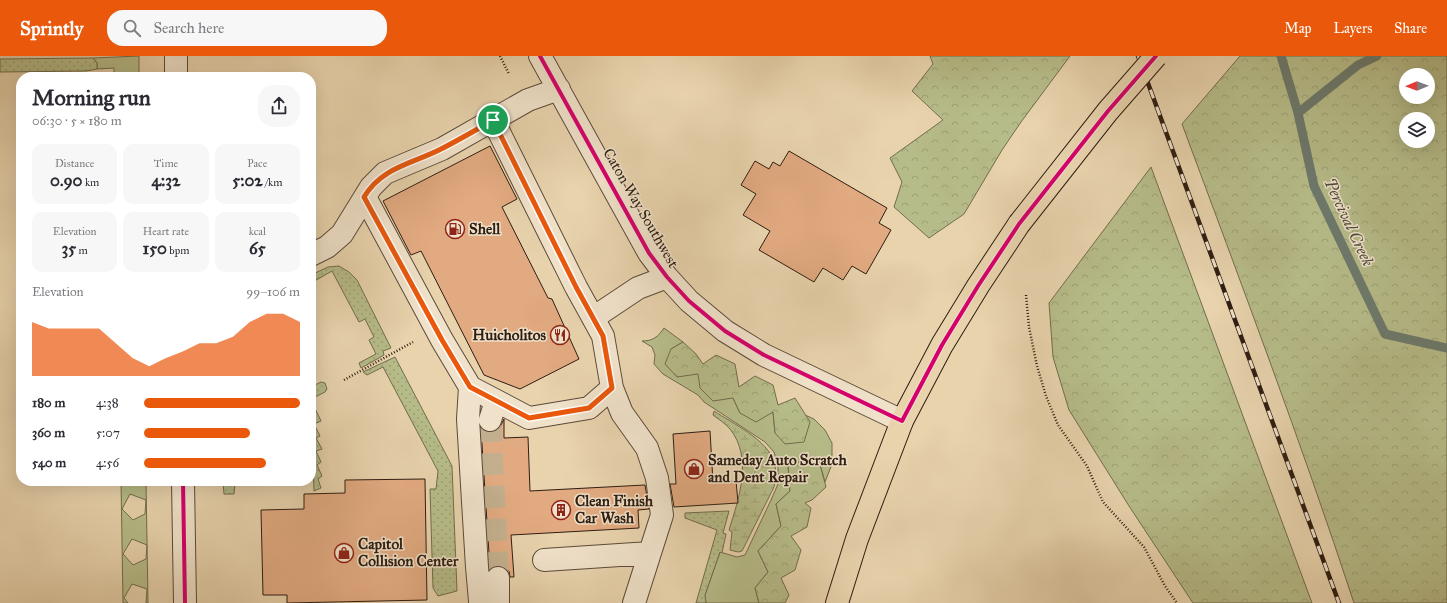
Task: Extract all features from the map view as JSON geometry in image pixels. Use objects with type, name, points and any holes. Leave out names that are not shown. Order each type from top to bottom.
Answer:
[{"type":"main road","points":[[837,603],[857,539],[902,421],[942,345],[978,286],[1019,224],[1108,111],[1156,56]]},
{"type":"street","points":[[176,56],[176,72]]},
{"type":"street","name":"Caton Way Southwest","points":[[540,56],[650,253],[667,277],[689,301],[725,331],[764,355],[902,421]]},
{"type":"street","points":[[316,252],[327,247],[342,234],[371,187],[385,173],[442,149],[528,100],[559,89]]},
{"type":"street","points":[[493,120],[573,281],[603,336],[612,388],[622,413],[647,448],[657,478],[662,515],[634,603]]},
{"type":"street","points":[[364,197],[442,340],[470,387],[493,410],[529,418],[589,408],[612,388]]},
{"type":"street","points":[[593,318],[638,288],[667,277]]},
{"type":"street","points":[[470,387],[468,419],[469,443],[477,567],[480,601],[483,603]]},
{"type":"street","points":[[183,486],[185,603]]},
{"type":"street","points":[[544,560],[650,553]]},
{"type":"street","points":[[498,578],[498,603]]},
{"type":"path","points":[[500,56],[509,74]]},
{"type":"path","points":[[1026,295],[1029,327],[1037,366],[1046,396],[1058,425],[1087,466],[1103,502],[1144,547],[1165,586],[1177,603]]},
{"type":"path","points":[[344,380],[417,340]]},
{"type":"green space","points":[[139,56],[139,72],[114,72],[114,68],[97,69],[97,63],[93,58]]},
{"type":"green space","points":[[930,56],[1070,56],[1002,150],[964,214],[929,238],[894,207],[902,182],[890,158],[943,120],[912,91],[933,64]]},
{"type":"green space","points":[[1240,56],[1447,56],[1447,603],[1354,603],[1292,423],[1182,124]]},
{"type":"green space","points":[[93,58],[97,63],[97,69],[86,71],[0,72],[0,59]]},
{"type":"green space","points":[[1151,167],[1312,603],[1193,603],[1129,506],[1069,410],[1053,357],[1049,303]]},
{"type":"green space","points":[[339,266],[349,272],[357,280],[391,348],[383,351],[384,355],[361,368],[359,363],[376,354],[369,340],[374,337],[365,319],[359,322],[332,271],[316,280],[316,273],[328,267]]},
{"type":"green space","points":[[664,328],[683,342],[671,349],[698,374],[733,398],[740,413],[773,412],[775,433],[809,422],[805,415],[814,419],[825,430],[832,443],[832,464],[825,482],[818,457],[788,465],[790,491],[776,504],[781,526],[758,551],[768,572],[755,588],[759,603],[706,603],[705,595],[720,552],[737,557],[745,555],[778,484],[778,467],[774,452],[765,442],[704,402],[698,395],[663,374],[654,364],[655,355],[652,347],[642,341],[655,338]]},
{"type":"green space","points":[[683,342],[696,354],[703,364],[716,355],[735,364],[739,387],[755,376],[773,385],[778,405],[795,398],[810,422],[804,442],[785,444],[775,433],[773,412],[756,422],[740,413],[733,398],[713,401],[700,388],[698,374],[677,377],[665,364],[671,349]]},
{"type":"green space","points":[[395,357],[452,466],[457,591],[438,596],[433,588],[430,489],[436,489],[438,471],[383,367],[367,375],[363,372]]},
{"type":"green space","points":[[321,382],[325,383],[327,389],[325,392],[316,396],[316,384]]},
{"type":"green space","points":[[316,410],[321,421],[316,423]]},
{"type":"green space","points":[[714,411],[757,439],[765,446],[775,465],[776,474],[774,487],[742,551],[738,552],[730,550],[732,532],[729,530],[740,492],[742,478],[741,453],[737,440],[730,429],[713,415]]},
{"type":"green space","points":[[316,428],[320,436],[316,438]]},
{"type":"green space","points":[[316,438],[322,449],[316,451]]},
{"type":"green space","points":[[316,451],[321,462],[317,465],[322,476],[318,479],[321,488],[314,491],[314,486],[316,486]]},
{"type":"green space","points":[[818,457],[826,487],[812,500],[805,503],[811,508],[807,527],[791,536],[801,550],[795,570],[781,578],[789,595],[785,603],[759,603],[755,588],[768,572],[758,551],[781,526],[776,504],[790,491],[788,465]]},
{"type":"green space","points":[[121,486],[146,486],[148,603],[146,603],[147,589],[132,584],[124,598],[128,603],[123,603]],"holes":[[[130,494],[146,500],[145,514],[133,520],[122,509]],[[132,539],[147,545],[146,559],[133,565],[123,554]]]},
{"type":"green space","points":[[223,486],[235,486],[234,494],[224,494]]},
{"type":"green space","points":[[729,511],[723,533],[726,534],[722,553],[720,552],[705,595],[706,603],[696,603],[717,530],[685,518],[685,513]]},
{"type":"building","name":"Shell","points":[[490,146],[517,199],[502,207],[548,298],[552,299],[579,359],[520,389],[484,375],[421,251],[411,255],[383,201]]},
{"type":"building","points":[[789,151],[887,208],[879,223],[891,230],[866,274],[852,266],[843,280],[823,268],[814,282],[759,250],[770,231],[743,215],[756,194],[741,185],[755,161],[769,169],[773,162],[780,166]]},
{"type":"building","name":"Clean Finish Car Wash","points":[[504,419],[504,438],[528,437],[530,491],[645,485],[649,509],[638,510],[639,528],[511,535],[514,577],[510,577],[509,571],[504,567],[498,566],[490,569],[481,429],[487,432],[493,432],[499,429]]},
{"type":"building","name":"Sameday Auto Scratch and Dent Repair","points":[[710,431],[713,482],[736,481],[738,503],[674,507],[670,484],[676,484],[673,434]]},
{"type":"building","name":"Capitol Collision Center","points":[[425,479],[427,600],[287,603],[287,595],[263,595],[261,510],[304,509],[304,494],[345,493],[345,480]]},
{"type":"waterway","name":"Percival Creek","points":[[1281,56],[1298,113],[1314,186],[1385,334],[1447,348]]},
{"type":"waterway","points":[[1298,113],[1358,65],[1377,56]]},
{"type":"tunnel","points":[[490,420],[498,578]]},
{"type":"railway","points":[[1138,56],[1339,603]]},
{"type":"cycle path","points":[[540,56],[649,253],[667,277],[689,301],[725,331],[764,355],[902,421],[942,345],[978,286],[1019,224],[1108,111],[1156,56]]},
{"type":"cycle path","points":[[183,486],[185,603]]},
{"type":"place","name":"Shell","points":[[455,229]]},
{"type":"place","name":"Huicholitos","points":[[560,335]]},
{"type":"place","name":"Sameday Auto Scratch and Dent Repair","points":[[694,469]]},
{"type":"place","name":"Clean Finish Car Wash","points":[[561,510]]},
{"type":"place","name":"Capitol Collision Center","points":[[344,553]]},
{"type":"route","points":[[493,120],[576,287],[603,336],[612,388],[589,408],[529,418],[470,387],[442,340],[364,197],[371,187],[385,173],[442,149],[493,120]]}]
